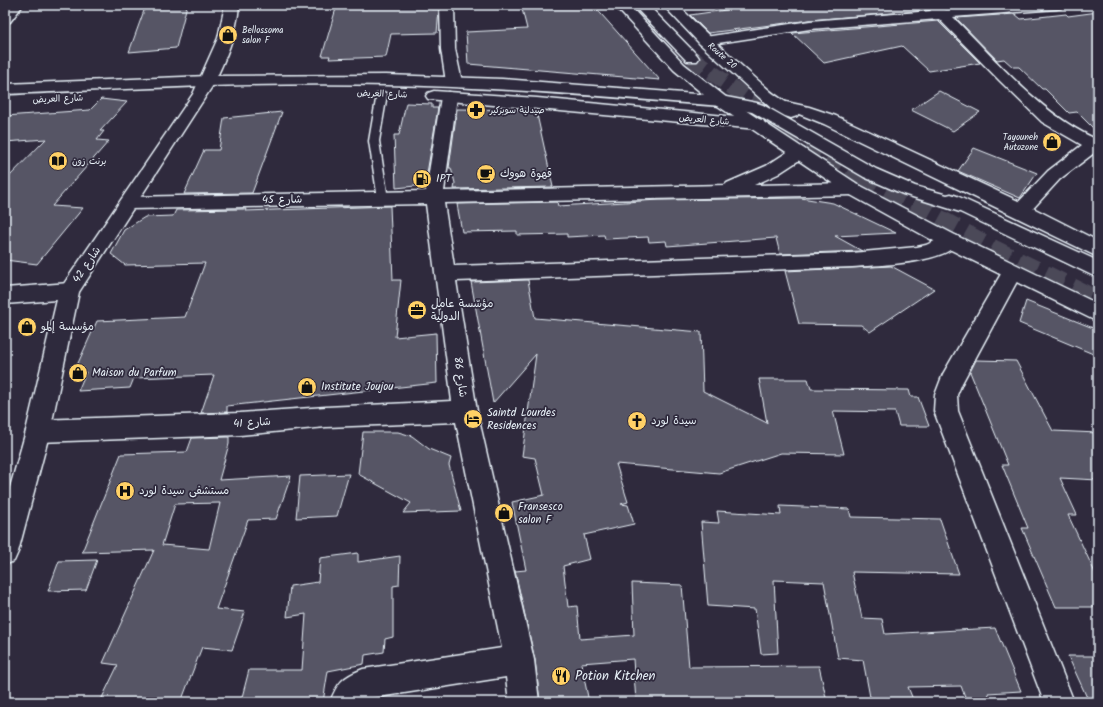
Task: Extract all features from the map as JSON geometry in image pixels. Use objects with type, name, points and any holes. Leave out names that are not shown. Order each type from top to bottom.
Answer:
[{"type":"main road","points":[[5,19],[16,5]]},
{"type":"main road","name":"شارع 42","points":[[5,552],[38,431],[69,291],[204,88],[233,16],[232,5]]},
{"type":"main road","name":"شارع 86","points":[[447,5],[448,49],[452,89],[434,198],[465,411],[519,660],[524,702]]},
{"type":"main road","points":[[622,5],[679,67],[721,101],[853,189],[950,241],[1098,314]]},
{"type":"main road","points":[[640,5],[692,58]]},
{"type":"main road","name":"Route 20","points":[[670,5],[705,41],[777,105],[836,140],[965,207]]},
{"type":"main road","points":[[705,41],[810,25],[937,9],[1056,5]]},
{"type":"main road","points":[[937,9],[1005,78],[1048,118],[1096,145],[1054,175],[1020,210]]},
{"type":"main road","name":"شارع العريض","points":[[5,101],[345,79],[452,89],[721,101],[757,108],[870,173],[909,190],[965,207]]},
{"type":"main road","name":"شارع العريض","points":[[5,89],[204,88],[382,94],[452,89],[537,103],[757,124]]},
{"type":"main road","points":[[777,105],[803,110],[830,120],[1020,210],[1098,250]]},
{"type":"main road","points":[[723,191],[772,170],[798,153]]},
{"type":"main road","name":"شارع 45","points":[[129,202],[383,199],[853,189]]},
{"type":"main road","points":[[965,207],[1098,270]]},
{"type":"main road","points":[[445,274],[852,260],[917,254],[931,251],[950,241]]},
{"type":"main road","points":[[1012,272],[951,381],[946,395],[946,411],[1059,702]]},
{"type":"main road","points":[[5,296],[69,291]]},
{"type":"main road","name":"شارع 41","points":[[38,431],[240,424],[326,417],[465,411]]},
{"type":"main road","points":[[345,702],[356,686],[363,684],[519,660]]},
{"type":"lane","points":[[382,94],[374,141],[383,199]]},
{"type":"building","points":[[146,5],[187,5],[176,48],[129,52]]},
{"type":"building","points":[[337,5],[431,5],[431,9],[439,9],[437,33],[391,34],[386,57],[329,59],[330,56],[322,56]]},
{"type":"building","points":[[521,5],[593,5],[660,80],[468,64],[466,32],[527,29]]},
{"type":"building","points":[[761,5],[927,5],[929,10],[810,20],[708,33],[690,15]]},
{"type":"building","points":[[1098,12],[1098,133],[1077,112],[1069,113],[1045,89],[1042,89],[1019,67],[1013,67],[1004,59],[997,60],[956,18],[1015,14],[1021,19],[1066,14],[1068,16]]},
{"type":"building","points":[[938,21],[980,63],[929,71],[902,46],[824,63],[792,33]]},
{"type":"building","points":[[939,91],[980,112],[953,131],[911,110]]},
{"type":"building","points":[[101,99],[127,102],[100,131],[104,131],[97,140],[109,141],[52,206],[83,208],[37,264],[5,260],[5,181],[46,139],[5,142],[5,116],[90,110]]},
{"type":"building","points":[[406,103],[432,104],[432,108],[438,108],[425,185],[396,188],[394,135],[399,135]]},
{"type":"building","points":[[457,109],[536,110],[553,187],[454,189],[455,183],[451,168],[449,168]]},
{"type":"building","points":[[282,112],[252,193],[184,194],[204,150],[219,150],[224,118]]},
{"type":"building","points":[[974,148],[1037,173],[1020,198],[958,171]]},
{"type":"building","points":[[801,198],[833,203],[896,233],[835,236],[862,251],[780,254],[776,238],[667,246],[666,241],[649,242],[648,237],[605,239],[604,235],[567,237],[567,234],[517,235],[517,231],[462,232],[457,204],[557,202],[558,206],[659,200]]},
{"type":"building","points":[[390,206],[393,280],[401,280],[395,337],[436,333],[437,383],[227,406],[227,412],[201,413],[214,375],[134,378],[130,388],[78,391],[86,372],[74,372],[97,321],[185,317],[205,263],[125,265],[111,254],[124,230],[145,217],[173,216],[176,210],[246,209],[245,211]]},
{"type":"building","points":[[891,266],[934,289],[870,332],[861,325],[799,324],[785,271]]},
{"type":"building","points":[[528,280],[535,318],[701,332],[703,391],[767,423],[759,379],[808,379],[811,389],[909,390],[911,397],[918,397],[929,426],[899,426],[895,412],[833,411],[844,454],[781,453],[719,473],[616,464],[628,502],[621,504],[628,505],[634,524],[584,535],[590,559],[563,566],[568,607],[577,606],[580,639],[634,635],[632,583],[682,585],[689,667],[819,666],[827,702],[636,702],[633,659],[581,663],[589,702],[540,702],[535,660],[515,571],[526,570],[512,502],[544,495],[535,458],[522,456],[536,354],[493,403],[471,282]]},
{"type":"building","points":[[1026,301],[1098,330],[1098,356],[1019,323]]},
{"type":"building","points":[[976,360],[1016,361],[1053,431],[1098,433],[1098,480],[1060,478],[1077,515],[1068,515],[1098,579],[1098,607],[1056,607],[1022,528],[1028,528],[1002,465],[1008,465],[970,372]]},
{"type":"building","points":[[363,432],[398,432],[412,436],[429,449],[451,458],[449,465],[461,511],[403,513],[411,503],[358,474]]},
{"type":"building","points":[[229,437],[229,444],[219,480],[291,476],[276,519],[248,520],[216,609],[245,612],[232,650],[202,647],[181,702],[100,702],[118,665],[103,663],[154,550],[82,552],[121,454],[187,452],[192,438]],"holes":[[[220,503],[209,549],[162,545],[175,504]]]},
{"type":"building","points":[[349,474],[337,516],[296,518],[300,476]]},
{"type":"building","points":[[780,506],[849,509],[851,517],[940,519],[959,574],[852,572],[862,618],[882,619],[885,634],[995,628],[1021,691],[988,693],[992,702],[967,702],[961,686],[908,687],[914,702],[890,702],[870,697],[863,660],[838,658],[824,582],[774,580],[778,653],[761,654],[755,609],[708,606],[701,522],[719,523],[717,511],[781,515]]},
{"type":"building","points":[[358,553],[358,562],[400,556],[399,585],[393,586],[393,637],[385,639],[384,652],[365,655],[364,664],[328,671],[323,702],[241,701],[249,670],[302,670],[306,614],[287,617],[290,586],[318,582],[320,558]]},
{"type":"building","points":[[97,560],[86,590],[48,591],[59,561]]},
{"type":"building","points":[[1068,656],[1098,656],[1098,702],[1089,702]]},
{"type":"tunnel","points":[[692,58],[788,128],[862,176]]},
{"type":"tunnel","points":[[860,175],[992,249],[1098,301]]},
{"type":"place","name":"Bellossoma salon F","points":[[228,35]]},
{"type":"place","name":"صيدلية سوبركير","points":[[476,110]]},
{"type":"place","name":"Tayouneh Autozone","points":[[1052,142]]},
{"type":"place","name":"برنت زون","points":[[58,161]]},
{"type":"place","name":"قهوة هووك","points":[[486,174]]},
{"type":"place","name":"IPT","points":[[422,179]]},
{"type":"place","name":"مؤسّسة عامل الدولية","points":[[417,310]]},
{"type":"place","name":"مؤسسة إلمو","points":[[27,327]]},
{"type":"place","name":"Maison du Parfum","points":[[78,373]]},
{"type":"place","name":"Institute Joujou","points":[[307,387]]},
{"type":"place","name":"Saintd Lourdes Residences","points":[[473,419]]},
{"type":"place","name":"سيدة لورد","points":[[637,421]]},
{"type":"place","name":"مستشفى سيدة لورد","points":[[125,491]]},
{"type":"place","name":"Fransesco salon F","points":[[504,513]]},
{"type":"place","name":"Potion Kitchen","points":[[561,676]]}]
